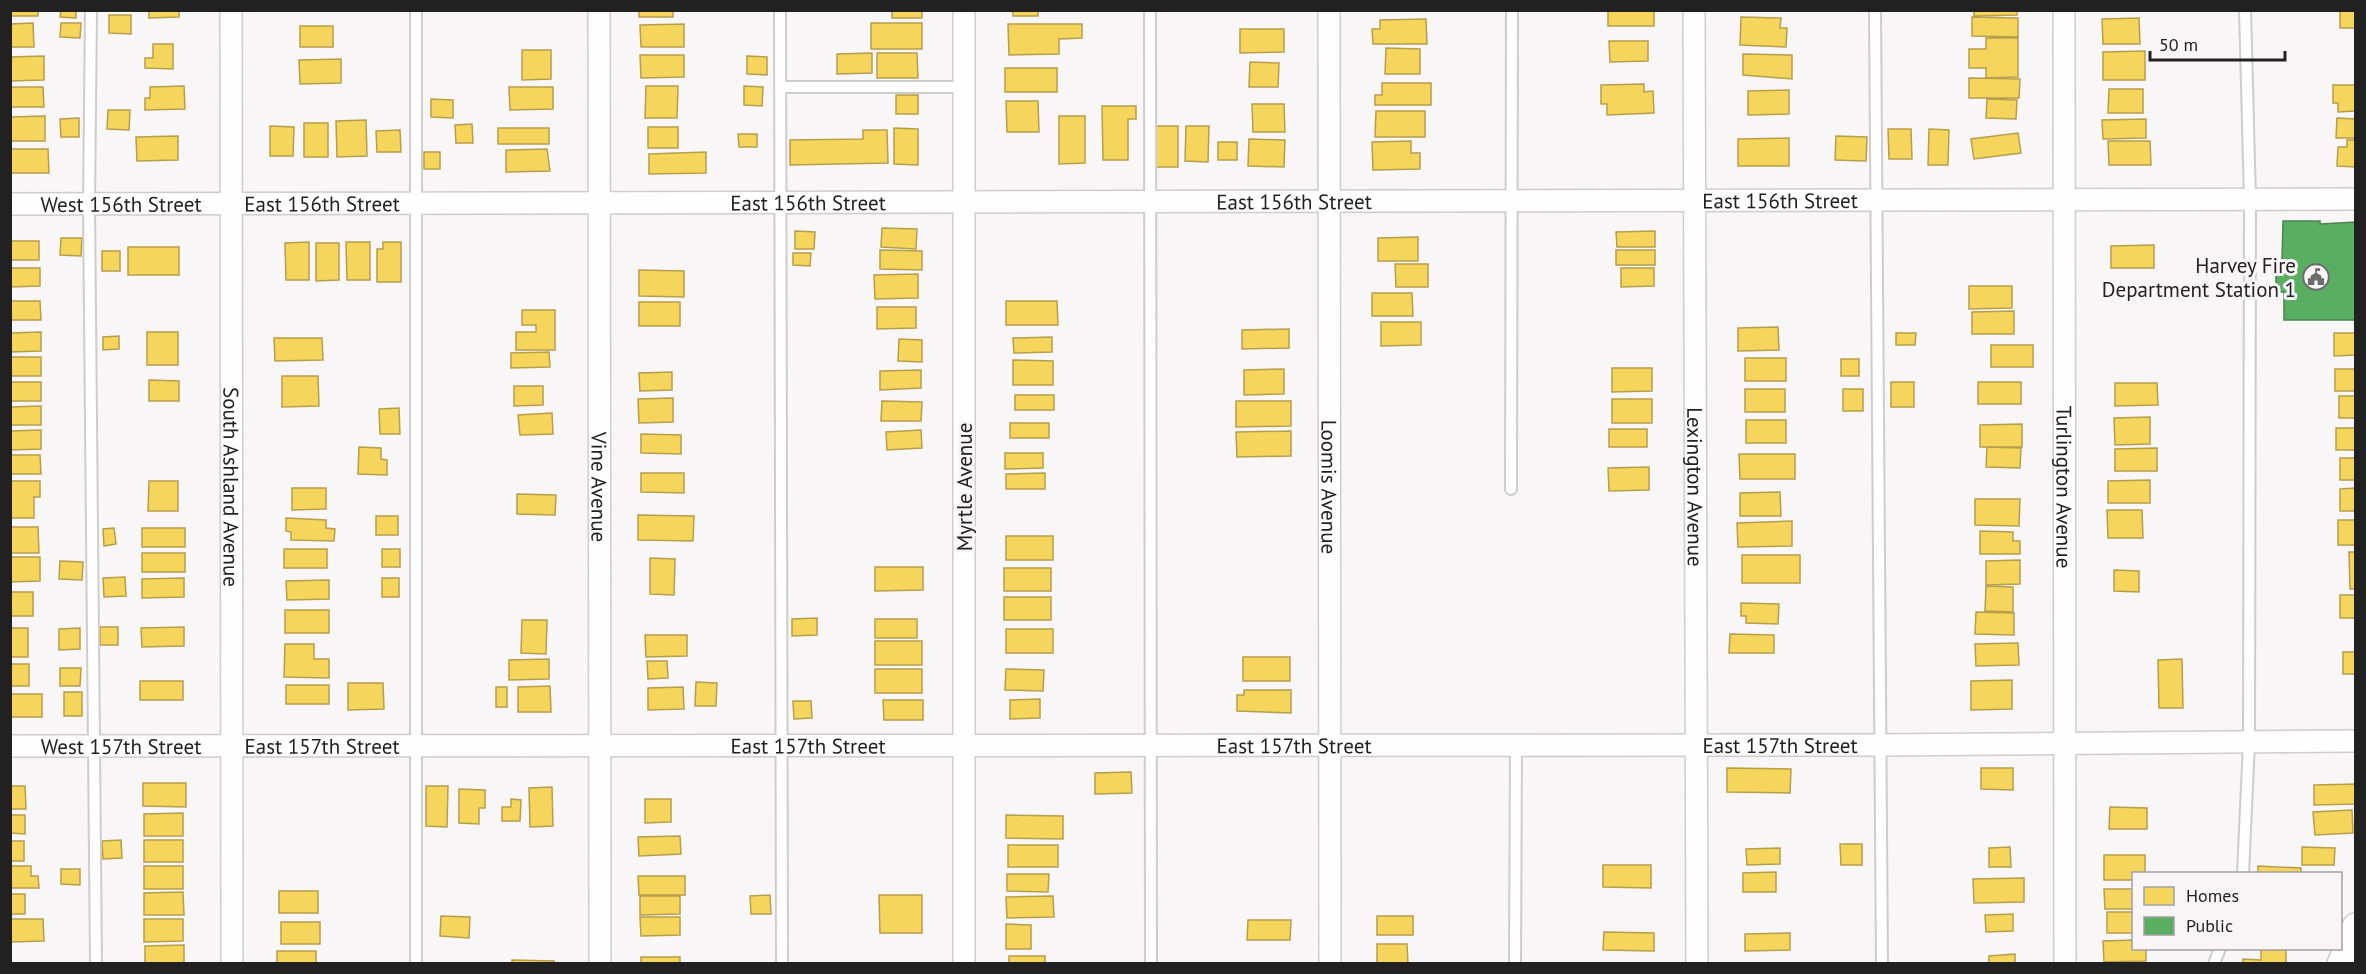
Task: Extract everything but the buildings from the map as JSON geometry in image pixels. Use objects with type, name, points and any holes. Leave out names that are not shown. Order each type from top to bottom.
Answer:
[{"type":"street","name":"South Ashland Avenue","points":[[231,10],[232,963]]},
{"type":"street","name":"Vine Avenue","points":[[599,10],[600,963]]},
{"type":"street","name":"Myrtle Avenue","points":[[964,10],[964,963]]},
{"type":"street","name":"Loomis Avenue","points":[[1329,10],[1330,963]]},
{"type":"street","name":"Lexington Avenue","points":[[1694,10],[1697,963]]},
{"type":"street","name":"Turlington Avenue","points":[[2064,10],[2065,963]]},
{"type":"street","name":"East 156th Street","points":[[231,204],[2355,199]]},
{"type":"street","name":"West 156th Street","points":[[10,204],[231,204]]},
{"type":"street","name":"East 157th Street","points":[[232,745],[1880,745],[2355,741]]},
{"type":"street","name":"West 157th Street","points":[[10,746],[232,745]]},
{"type":"street","points":[[2341,963],[2355,927]]},
{"type":"lane","points":[[91,10],[90,204],[96,963]]},
{"type":"lane","points":[[416,10],[416,963]]},
{"type":"lane","points":[[780,10],[782,963]]},
{"type":"lane","points":[[1150,10],[1151,963]]},
{"type":"lane","points":[[1511,489],[1512,10]]},
{"type":"lane","points":[[1875,10],[1882,963]]},
{"type":"lane","points":[[2242,872],[2249,742],[2250,200],[2245,10]]},
{"type":"lane","points":[[781,87],[964,87]]},
{"type":"lane","points":[[1515,963],[1516,745]]},
{"type":"place","name":"Harvey Fire Department Station 1","points":[[2316,277]]}]
